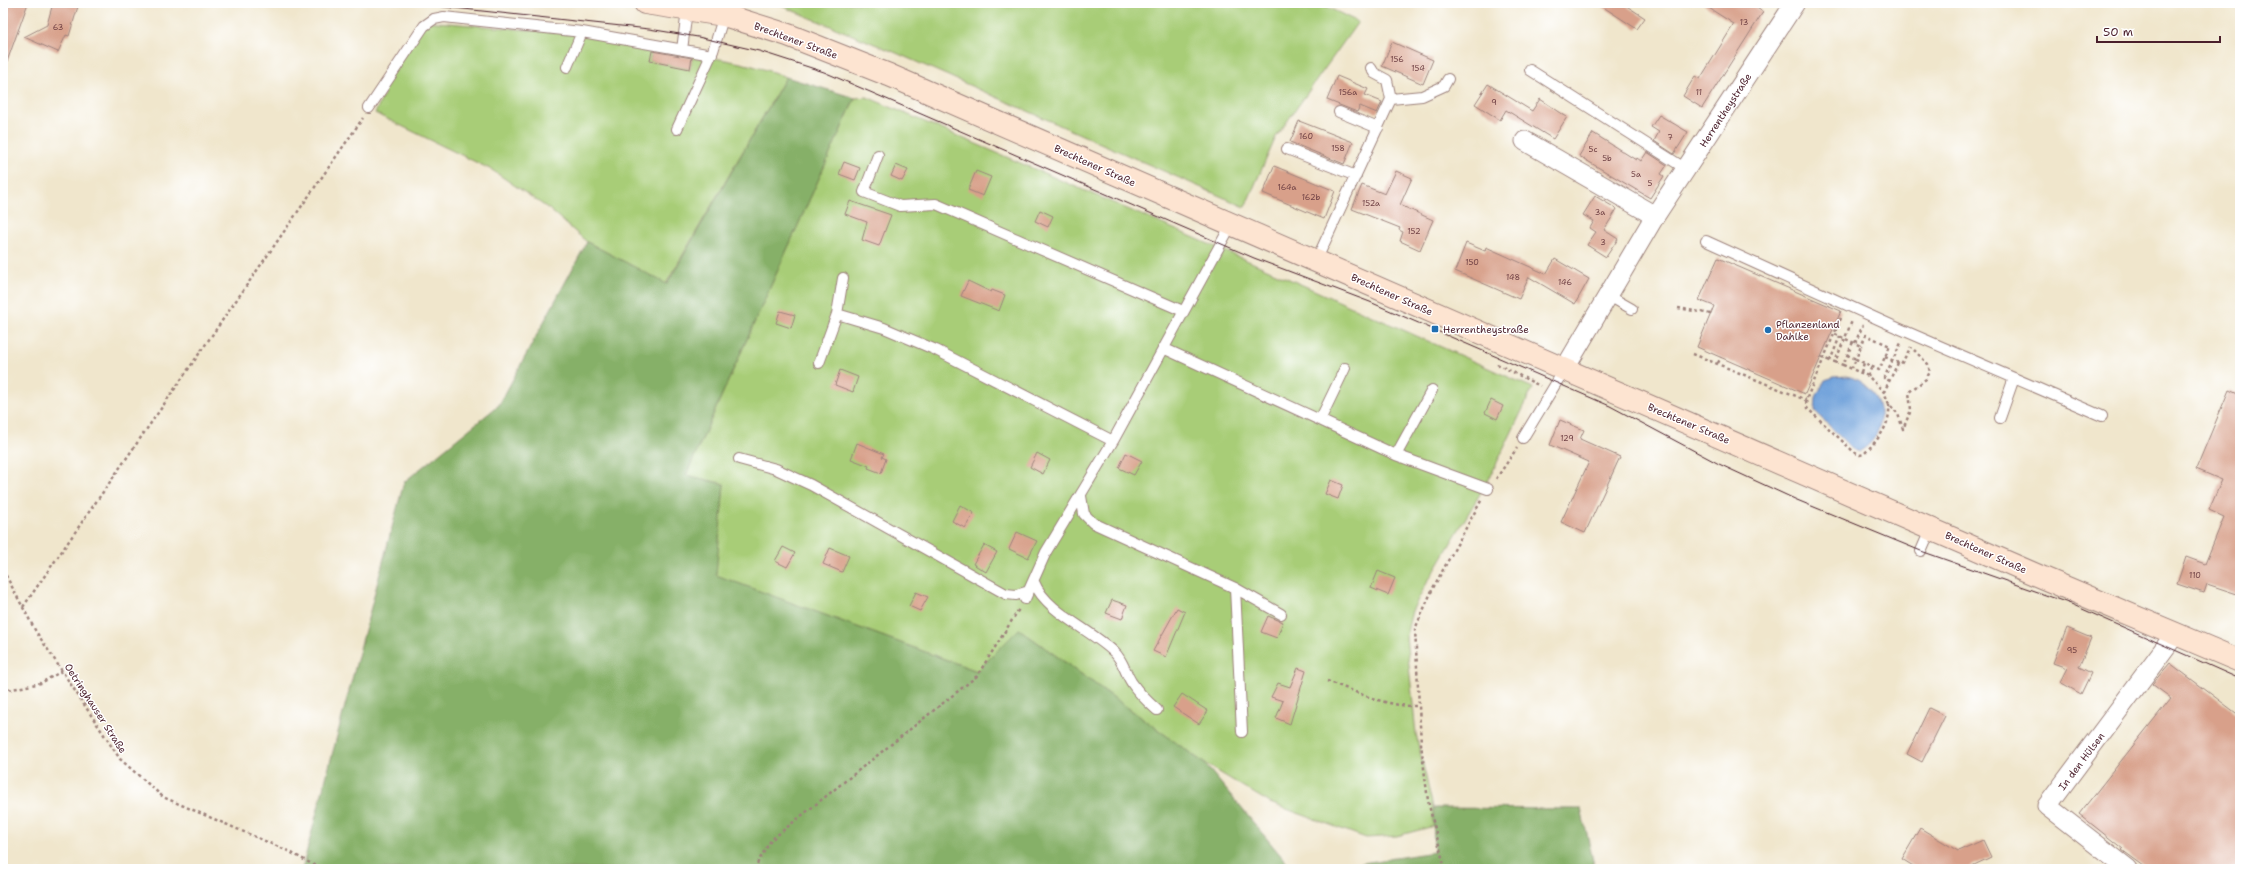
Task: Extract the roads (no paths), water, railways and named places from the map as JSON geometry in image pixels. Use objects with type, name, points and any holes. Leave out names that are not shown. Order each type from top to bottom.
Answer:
[{"type":"main road","name":"Brechtener Straße","points":[[645,3],[724,15],[788,35],[889,75],[1564,370],[2240,661]]},
{"type":"street","name":"Herrentheystraße","points":[[1564,370],[1655,216],[1795,3]]},
{"type":"street","points":[[1525,141],[1655,216]]},
{"type":"street","name":"In den Hülsen","points":[[2128,869],[2047,806],[2176,633]]},
{"type":"lane","points":[[682,50],[687,10]]},
{"type":"lane","points":[[677,129],[712,55],[724,15]]},
{"type":"lane","points":[[370,108],[424,26],[434,19],[444,17],[582,32],[712,55]]},
{"type":"lane","points":[[567,67],[582,32]]},
{"type":"lane","points":[[1316,261],[1391,99],[1387,80],[1374,73],[1371,68]]},
{"type":"lane","points":[[1530,70],[1686,169]]},
{"type":"lane","points":[[1391,99],[1422,96],[1444,86],[1448,79]]},
{"type":"lane","points":[[1339,112],[1378,128]]},
{"type":"lane","points":[[1287,149],[1356,176]]},
{"type":"lane","points":[[878,156],[864,192],[900,206],[936,204],[1183,311]]},
{"type":"lane","points":[[1030,591],[1046,552],[1113,441],[1231,225]]},
{"type":"lane","points":[[1706,241],[1917,336],[2102,416]]},
{"type":"lane","points":[[819,363],[837,314],[843,278]]},
{"type":"lane","points":[[1609,296],[1632,308]]},
{"type":"lane","points":[[837,314],[884,328],[936,350],[1113,441]]},
{"type":"lane","points":[[1163,348],[1396,455],[1488,489]]},
{"type":"lane","points":[[1320,420],[1345,368]]},
{"type":"lane","points":[[1524,438],[1564,370]]},
{"type":"lane","points":[[2000,418],[2014,378]]},
{"type":"lane","points":[[1396,455],[1432,390]]},
{"type":"lane","points":[[739,459],[776,469],[811,485],[1006,594],[1016,595],[1030,591],[1038,592],[1047,604],[1101,640],[1116,653],[1131,683],[1142,697],[1157,710]]},
{"type":"lane","points":[[1081,496],[1084,514],[1093,523],[1235,588],[1281,614]]},
{"type":"lane","points":[[1921,551],[1931,528]]},
{"type":"lane","points":[[1235,588],[1242,732]]},
{"type":"water","points":[[1847,376],[1859,381],[1869,389],[1879,410],[1880,421],[1877,433],[1871,443],[1860,451],[1852,449],[1815,411],[1816,397],[1825,380],[1834,377]]},
{"type":"tram line","points":[[408,3],[649,29],[698,37],[759,51],[824,72],[1254,258],[1370,302],[1610,406],[1719,464],[1797,500],[1921,551],[2071,604],[2240,679]]},
{"type":"place","name":"Herrentheystraße","points":[[1435,329]]},
{"type":"place","name":"Pflanzenland Dahlke","points":[[1768,330]]}]
